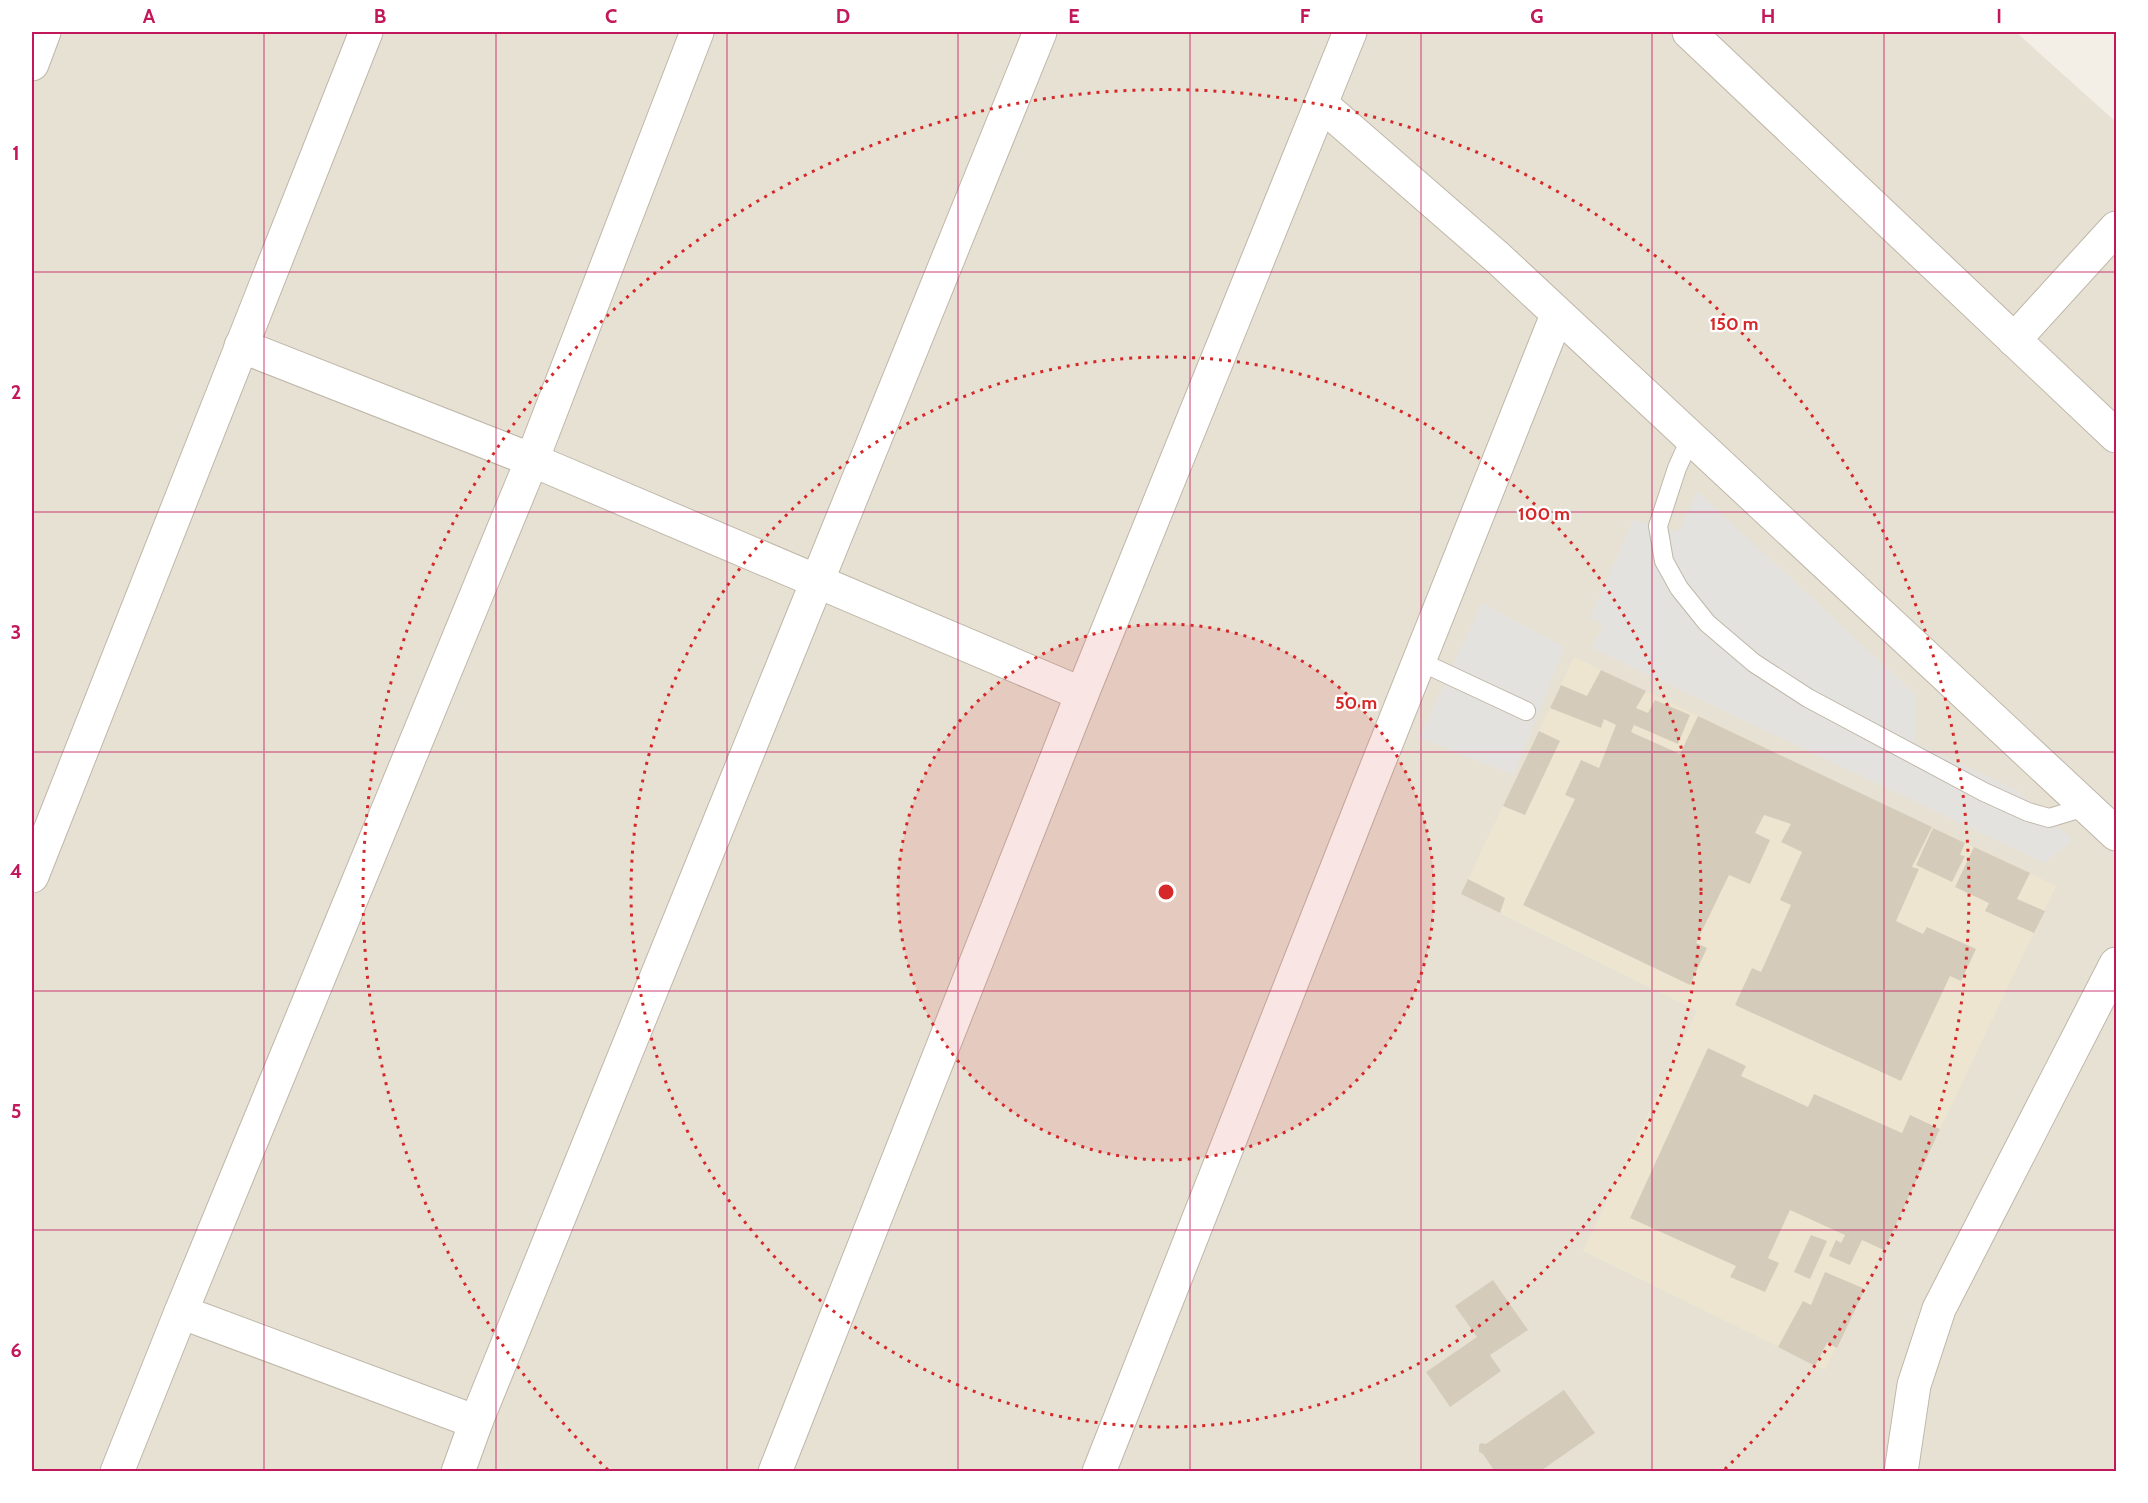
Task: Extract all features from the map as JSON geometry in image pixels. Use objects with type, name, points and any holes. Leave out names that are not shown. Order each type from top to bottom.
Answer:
[{"type":"street","points":[[32,64],[44,32]]},
{"type":"street","points":[[32,876],[366,32]]},
{"type":"street","points":[[117,1472],[532,460],[697,32]]},
{"type":"street","points":[[458,1472],[476,1422],[1040,32]]},
{"type":"street","points":[[775,1472],[1082,694],[1350,32]]},
{"type":"street","points":[[1689,32],[2116,436]]},
{"type":"street","points":[[1322,104],[1498,258],[2116,834]]},
{"type":"street","points":[[2014,340],[2116,228]]},
{"type":"street","points":[[1099,1472],[1557,315]]},
{"type":"street","points":[[241,346],[532,460],[1082,694]]},
{"type":"street","points":[[1901,1472],[1914,1386],[1939,1309],[2116,964]]},
{"type":"street","points":[[181,1312],[476,1422]]},
{"type":"lane","points":[[1691,437],[1677,468],[1658,526],[1665,561],[1680,588],[1707,623],[1754,663],[1808,698],[1983,792],[2028,812],[2049,818],[2085,807]]},
{"type":"lane","points":[[1419,661],[1526,711]]},
{"type":"shaded area","points":[[32,32],[2016,32],[2116,122],[2116,1471],[32,1471]]},
{"type":"shaded area","points":[[1697,491],[1915,694],[1915,743],[2017,790],[2073,840],[2044,863],[1592,648],[1603,625],[1590,618],[1633,520],[1680,531]]},
{"type":"shaded area","points":[[1482,603],[1564,647],[1514,775],[1419,738]]},
{"type":"shaded area","points":[[1574,657],[2056,886],[1825,1370],[1583,1251],[1697,1011],[1461,894]]},
{"type":"building","points":[[1601,670],[1646,691],[1636,708],[1648,713],[1655,700],[1690,715],[1678,744],[1634,725],[1631,732],[1680,754],[1698,716],[1932,827],[1912,867],[1919,869],[1896,921],[1923,934],[1927,927],[1976,949],[1961,981],[1950,976],[1901,1081],[1735,1005],[1752,968],[1761,972],[1791,905],[1780,900],[1802,852],[1781,842],[1791,824],[1764,815],[1755,833],[1770,840],[1750,884],[1729,875],[1696,943],[1707,948],[1690,985],[1523,905],[1575,799],[1565,795],[1581,760],[1599,768],[1616,725],[1604,719],[1601,728],[1550,708],[1561,685],[1587,696]]},
{"type":"building","points":[[1539,731],[1560,741],[1525,815],[1503,806]]},
{"type":"building","points":[[1933,828],[1965,843],[1960,855],[1965,856],[1952,882],[1916,865]]},
{"type":"building","points":[[1974,847],[2030,873],[2017,899],[2045,911],[2034,933],[1985,911],[1989,903],[1955,887]]},
{"type":"building","points":[[1468,879],[1505,898],[1500,913],[1461,894]]},
{"type":"building","points":[[1708,1048],[1746,1066],[1741,1076],[1808,1107],[1814,1094],[1902,1133],[1910,1115],[1940,1129],[1884,1250],[1862,1240],[1850,1265],[1829,1256],[1836,1240],[1841,1243],[1845,1235],[1790,1210],[1768,1258],[1779,1263],[1765,1292],[1730,1277],[1736,1266],[1630,1218]]},
{"type":"building","points":[[1811,1235],[1827,1241],[1810,1279],[1794,1272]]},
{"type":"building","points":[[1825,1272],[1865,1289],[1837,1348],[1827,1343],[1815,1366],[1778,1347],[1803,1301],[1811,1305]]},
{"type":"building","points":[[1493,1280],[1528,1330],[1490,1355],[1501,1371],[1450,1407],[1426,1372],[1477,1337],[1455,1306]]},
{"type":"building","points":[[1564,1390],[1595,1433],[1539,1472],[1495,1472],[1483,1454],[1479,1452],[1479,1445],[1486,1444]]}]
